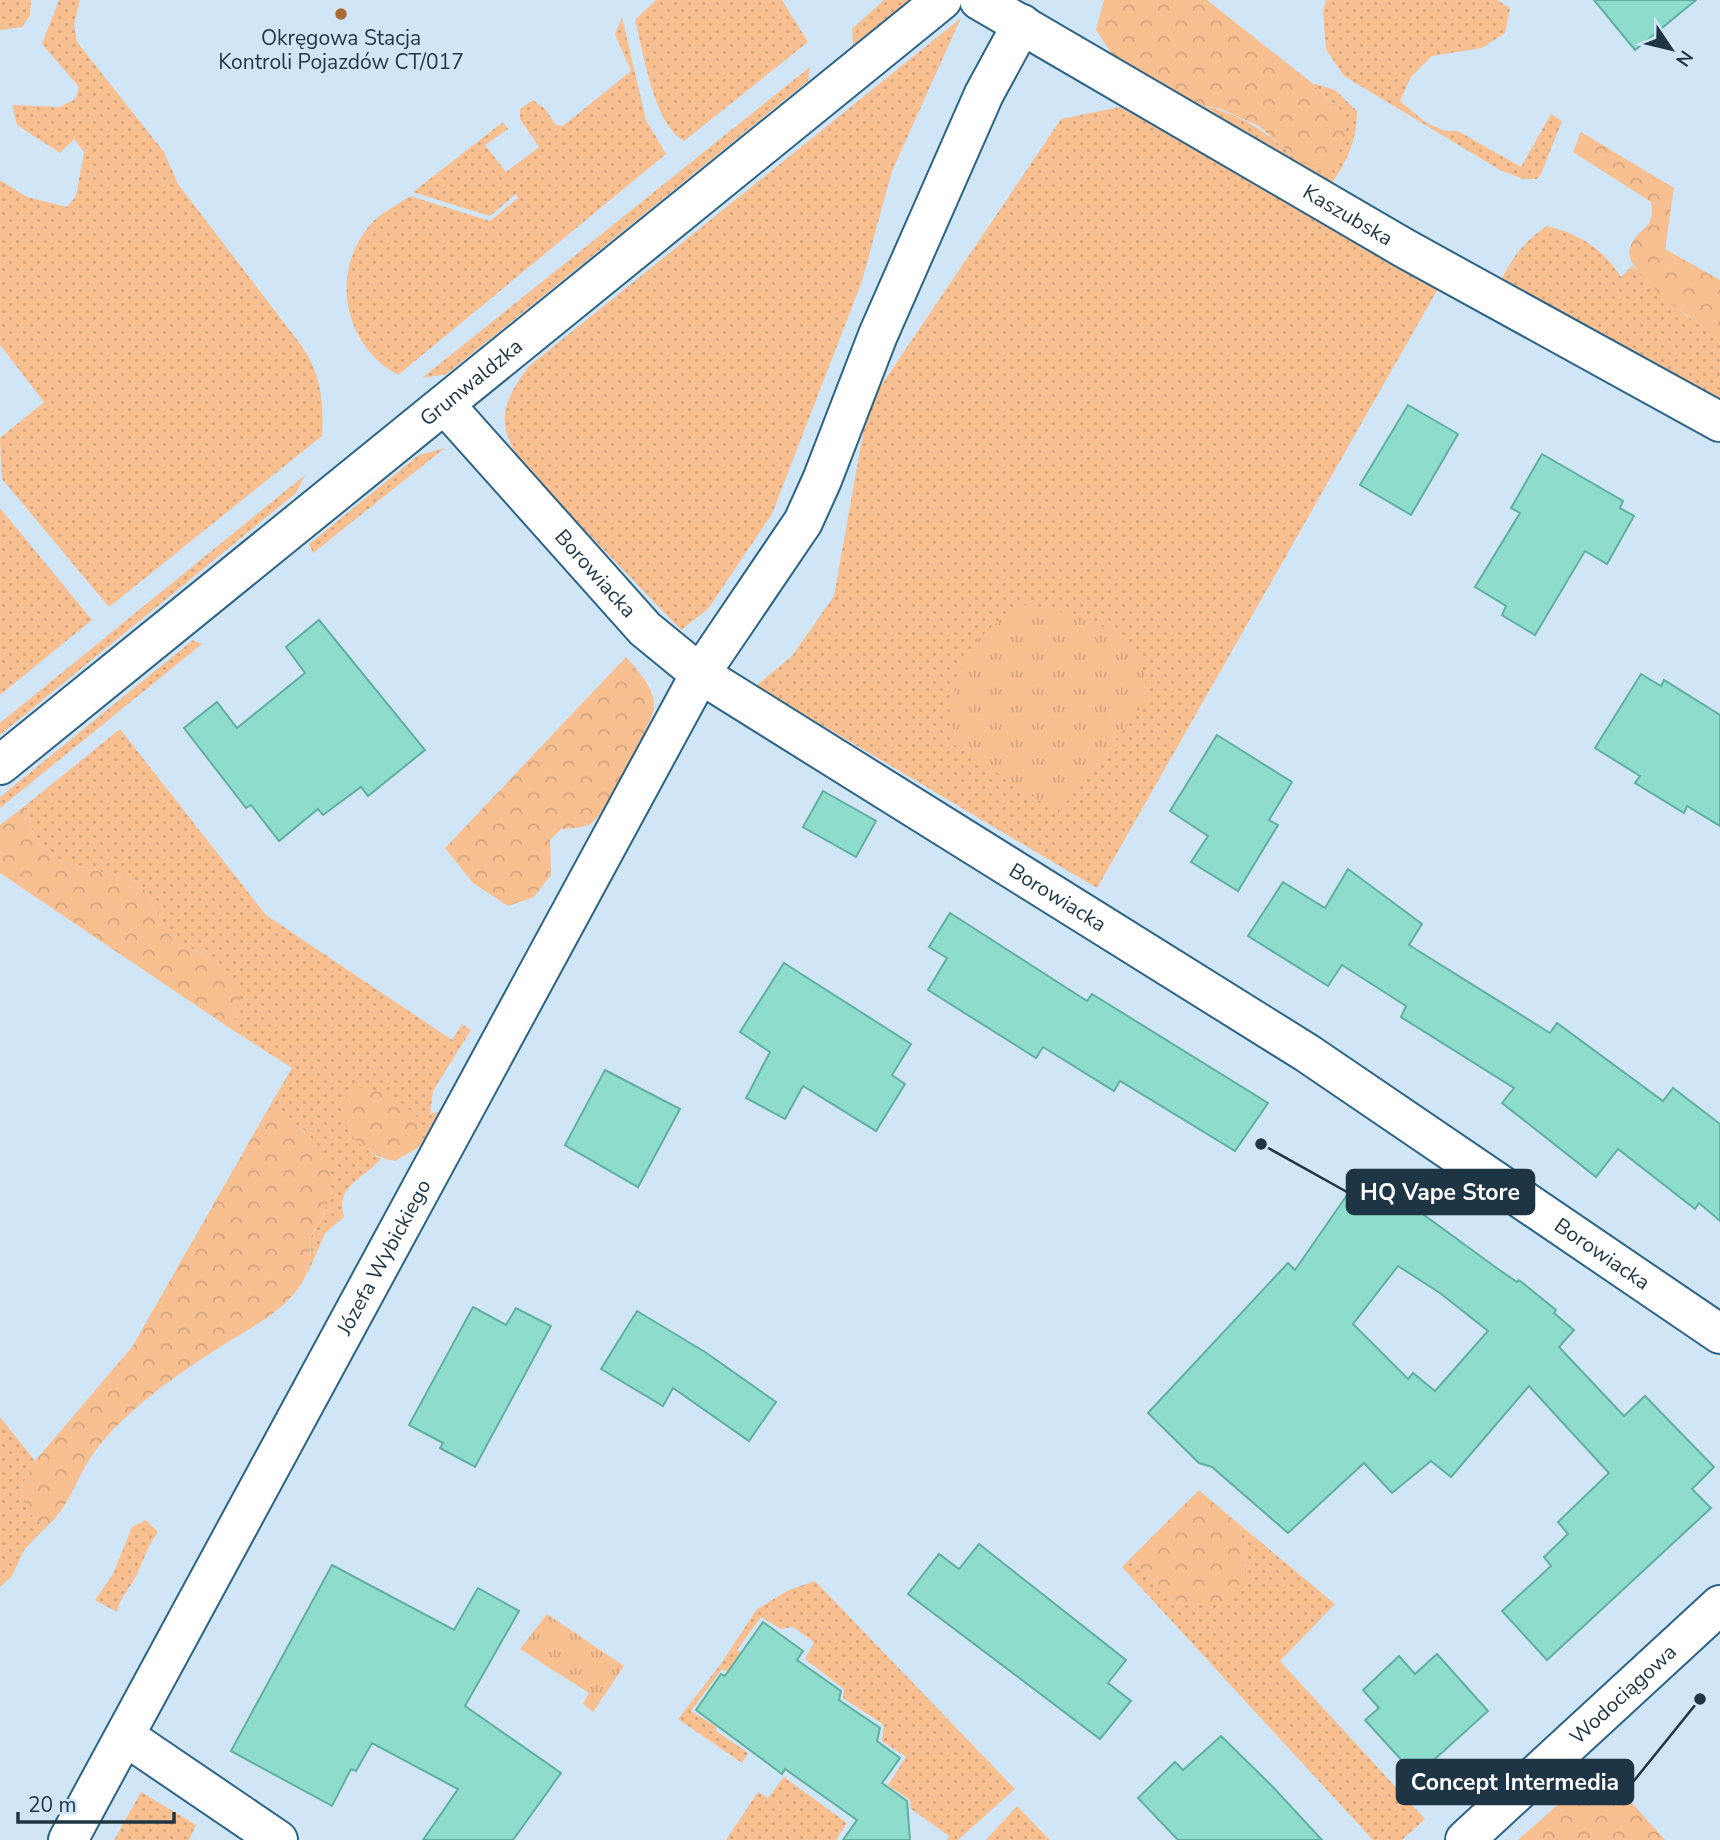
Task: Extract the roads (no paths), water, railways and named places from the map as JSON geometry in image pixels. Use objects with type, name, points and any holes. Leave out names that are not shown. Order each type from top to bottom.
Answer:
[{"type":"street","name":"Grunwaldzka","points":[[0,765],[942,0]]},
{"type":"street","name":"Kaszubska","points":[[979,0],[1404,248],[1720,422]]},
{"type":"street","name":"Józefa Wybickiego","points":[[68,1840],[700,674],[803,522],[878,335],[984,94],[1022,24]]},
{"type":"street","name":"Borowiacka","points":[[445,405],[646,629],[700,674],[1307,1053],[1720,1334]]},
{"type":"street","name":"Wodociągowa","points":[[1465,1840],[1720,1605]]},
{"type":"street","points":[[125,1737],[278,1840]]},
{"type":"place","name":"Okręgowa Stacja Kontroli Pojazdów CT/017","points":[[341,14]]},
{"type":"place","name":"HQ Vape Store","points":[[1261,1144]]},
{"type":"place","name":"Concept Intermedia","points":[[1700,1699]]}]
